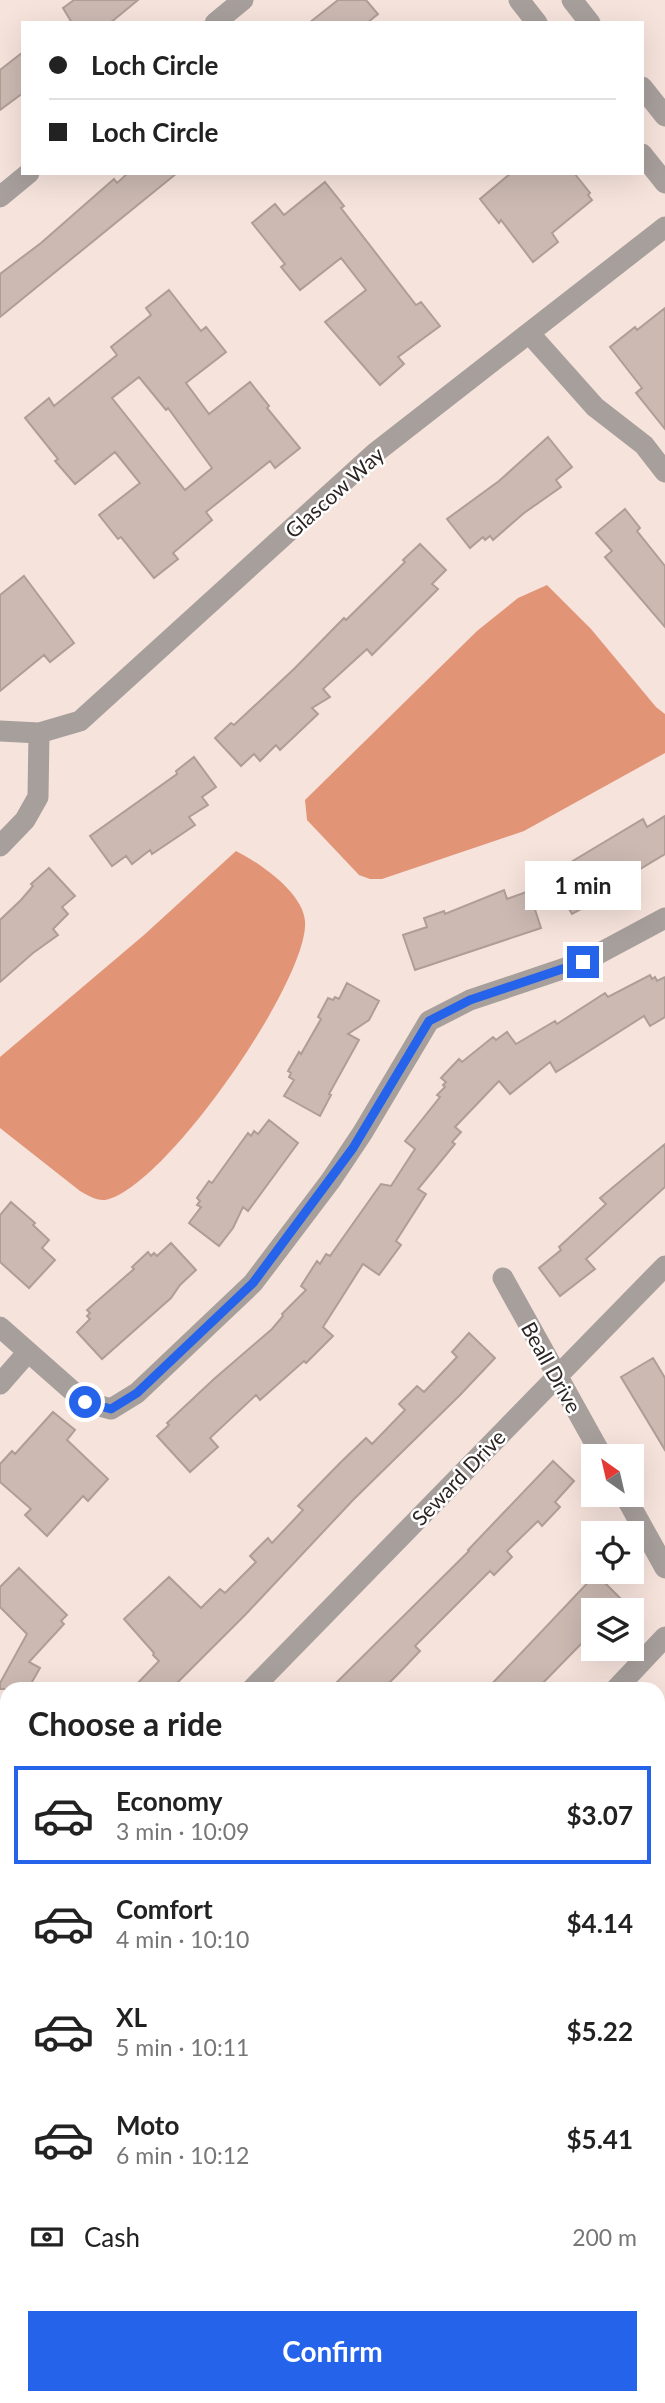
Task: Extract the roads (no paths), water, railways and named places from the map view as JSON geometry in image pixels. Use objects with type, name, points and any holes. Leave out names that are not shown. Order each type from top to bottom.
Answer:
[{"type":"street","points":[[217,21],[243,0]]},
{"type":"street","points":[[519,0],[535,21]]},
{"type":"street","points":[[572,0],[588,21]]},
{"type":"street","points":[[644,90],[665,116]]},
{"type":"street","points":[[644,157],[665,183]]},
{"type":"street","points":[[0,197],[27,175]]},
{"type":"street","name":"Glascow Way","points":[[0,731],[39,733],[80,721],[375,453],[665,227]]},
{"type":"street","points":[[529,333],[595,407],[643,445],[665,472]]},
{"type":"street","points":[[0,846],[25,820],[38,797],[39,733]]},
{"type":"street","points":[[0,1327],[85,1402],[111,1409],[137,1393],[253,1283],[357,1142],[429,1021],[470,1000],[583,962],[665,918]]},
{"type":"street","name":"Seward Drive","points":[[258,1682],[665,1266]]},
{"type":"street","name":"Beall Drive","points":[[503,1278],[595,1444]]},
{"type":"street","points":[[0,1384],[28,1352]]},
{"type":"street","points":[[631,1507],[665,1567]]},
{"type":"street","points":[[623,1682],[665,1637]]}]
